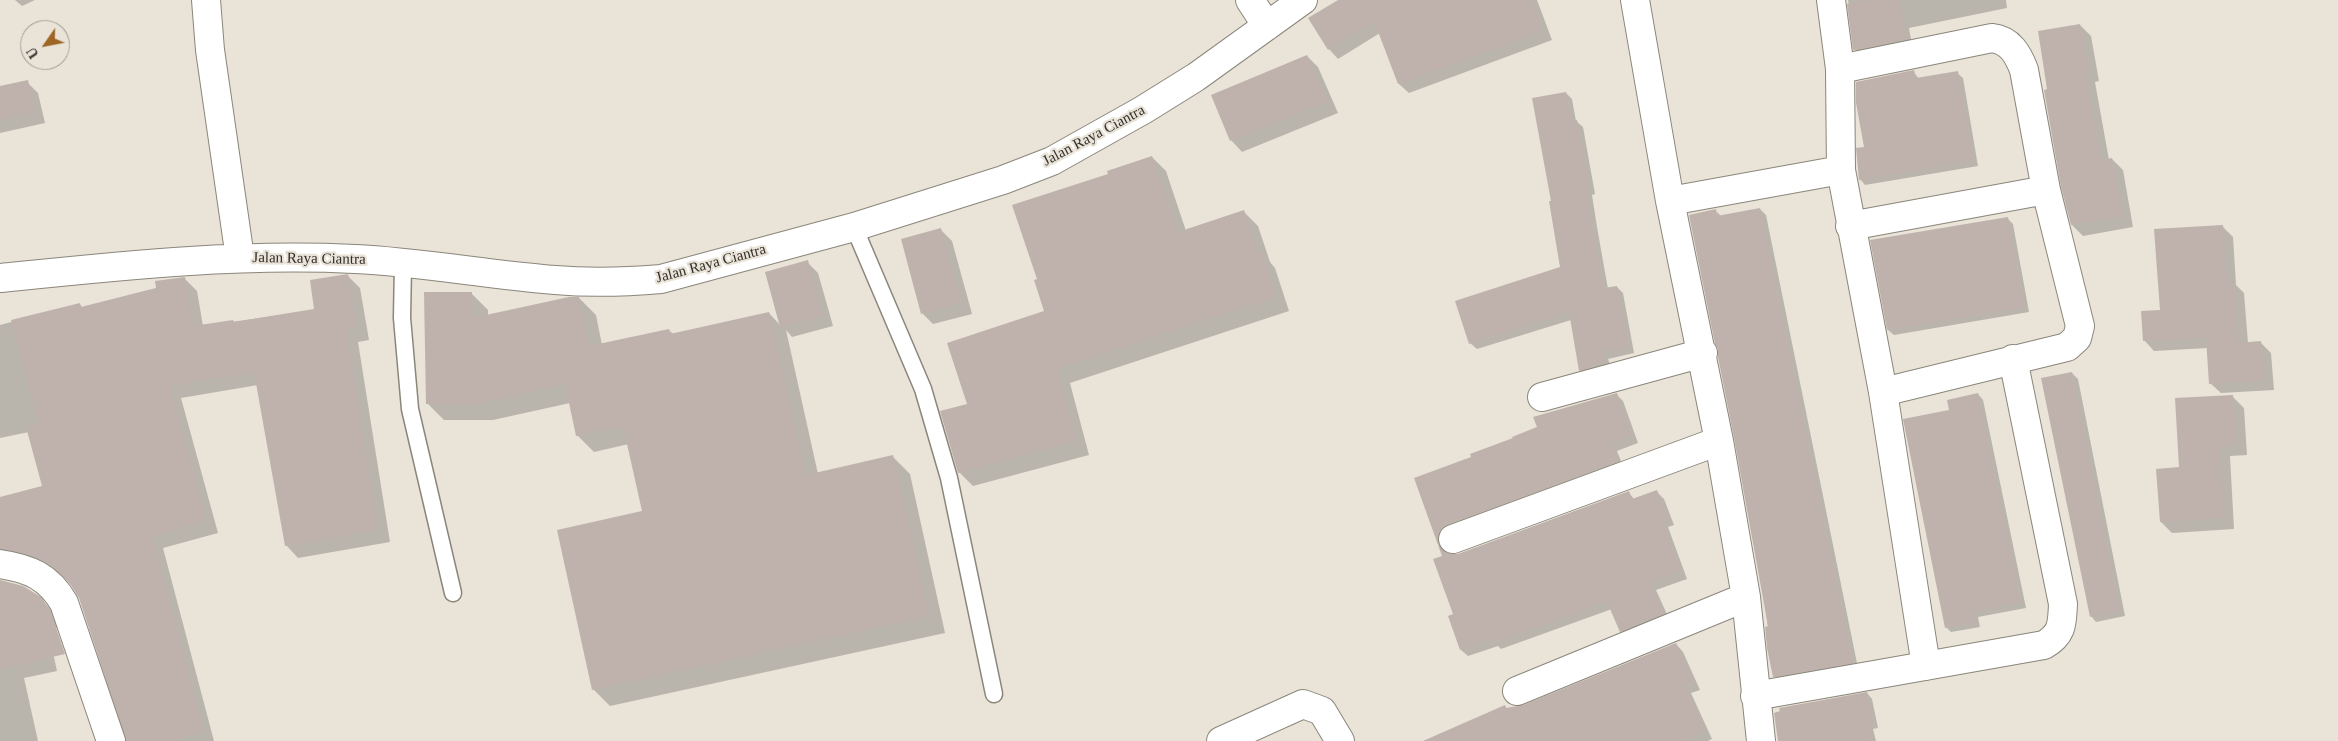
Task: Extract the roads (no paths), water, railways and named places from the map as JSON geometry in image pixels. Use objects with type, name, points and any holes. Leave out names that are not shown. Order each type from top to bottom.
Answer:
[{"type":"street","points":[[206,0],[210,50],[240,258]]},
{"type":"street","points":[[1250,0],[1266,26]]},
{"type":"street","name":"Jalan Raya Ciantra","points":[[0,278],[128,265],[240,258],[356,259],[557,281],[661,279],[854,226],[1003,180],[1052,161],[1143,110],[1196,77],[1303,0]]},
{"type":"street","points":[[1635,0],[1670,201],[1719,441],[1746,597],[1761,741]]},
{"type":"street","points":[[1830,0],[1840,69],[1841,170],[1850,226],[1883,392],[1926,666]]},
{"type":"street","points":[[1840,69],[1992,38],[2000,39],[2010,46],[2019,57],[2024,70],[2046,190],[2080,326],[2077,338],[2067,347],[1883,392]]},
{"type":"street","points":[[1670,201],[1841,170]]},
{"type":"street","points":[[1850,226],[2046,190]]},
{"type":"street","points":[[1542,397],[1702,353]]},
{"type":"street","points":[[1755,696],[2044,645],[2054,639],[2062,627],[2063,604],[2012,359]]},
{"type":"street","points":[[1453,539],[1719,441]]},
{"type":"street","points":[[0,564],[21,567],[37,575],[56,590],[64,603],[111,741]]},
{"type":"street","points":[[1517,691],[1746,597]]},
{"type":"street","points":[[1221,741],[1302,704],[1322,712],[1340,741]]},
{"type":"lane","points":[[854,226],[923,389],[949,478],[994,694]]},
{"type":"lane","points":[[403,264],[402,318],[410,409],[453,592]]}]
